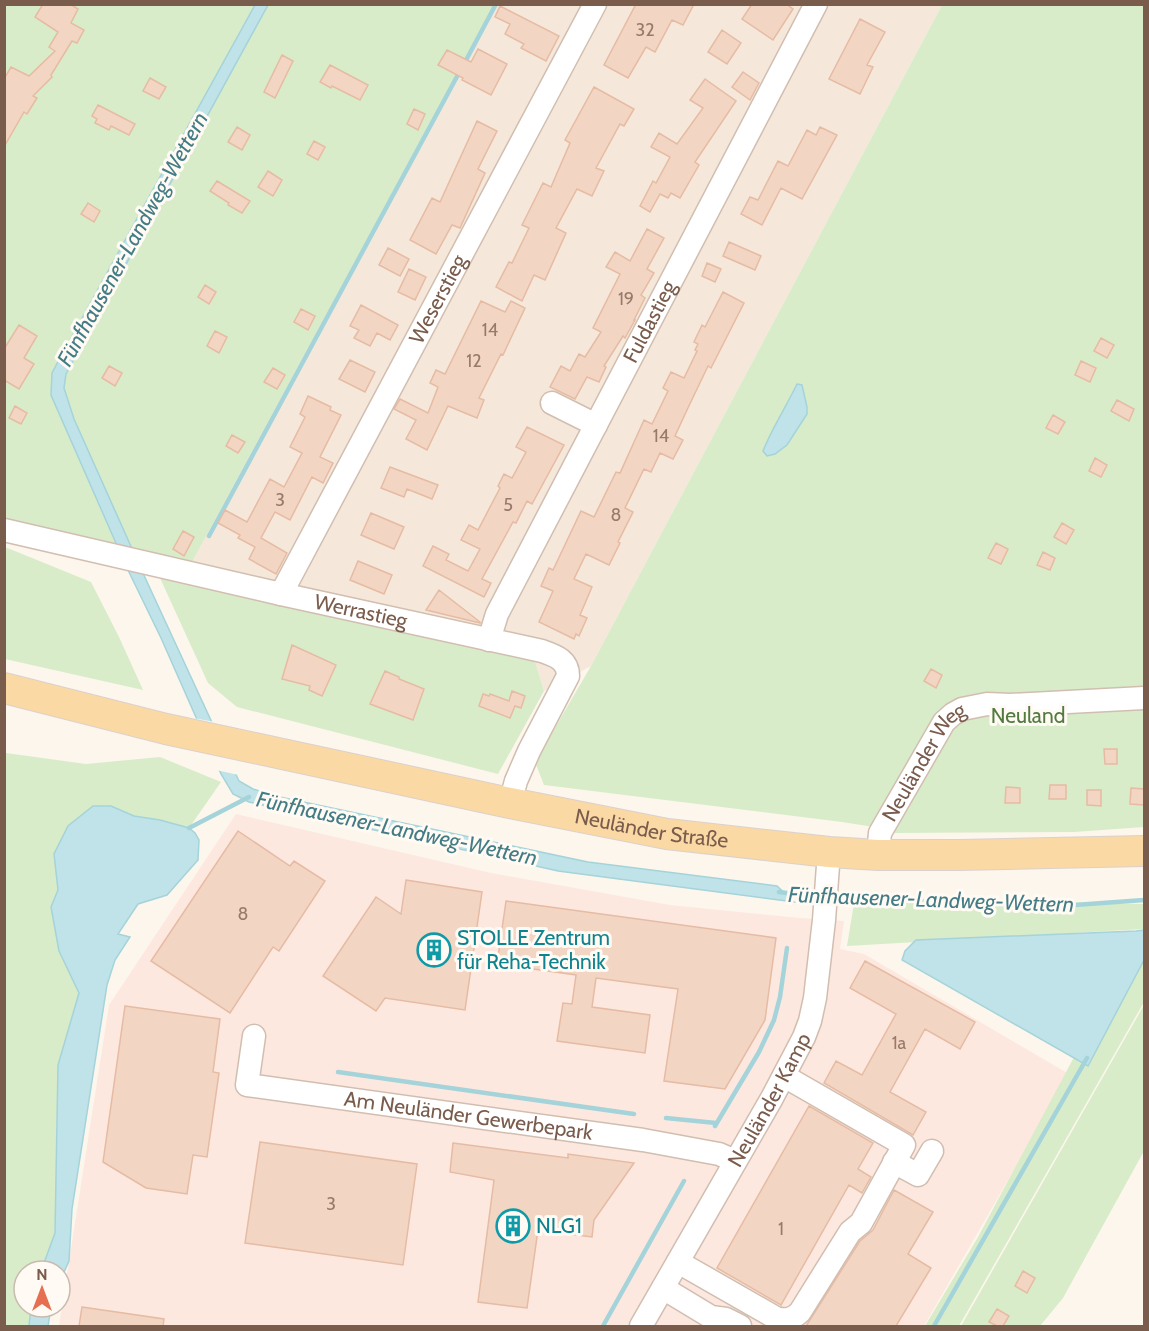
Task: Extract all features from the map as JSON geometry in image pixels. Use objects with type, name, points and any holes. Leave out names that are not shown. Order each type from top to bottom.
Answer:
[{"type":"main road","name":"Neuländer Straße","points":[[4,688],[178,732],[667,834],[829,852],[878,855],[1144,851]]},
{"type":"main road","name":"Neuländer Straße","points":[[4,707],[178,732]]},
{"type":"street","name":"Weserstieg","points":[[280,594],[595,4]]},
{"type":"street","name":"Fuldastieg","points":[[489,640],[497,614],[816,4]]},
{"type":"street","points":[[552,402],[596,425]]},
{"type":"street","name":"Werrastieg","points":[[4,531],[560,658],[568,670],[566,682],[529,751],[516,781],[510,803]]},
{"type":"street","name":"Neuländer Weg","points":[[878,855],[880,834],[944,722],[952,714],[962,709],[987,704],[1010,705],[1144,698]]},
{"type":"street","name":"Neuländer Kamp","points":[[641,1326],[804,1037],[815,998],[829,852]]},
{"type":"street","name":"Am Neuländer Gewerbepark","points":[[254,1036],[247,1084],[643,1140],[719,1154],[735,1161]]},
{"type":"street","points":[[678,1262],[776,1318],[781,1320],[792,1318],[801,1312],[850,1232],[861,1222],[904,1145],[784,1076]]},
{"type":"street","points":[[894,1162],[918,1175],[932,1151]]},
{"type":"street","points":[[663,1288],[711,1317],[726,1319],[740,1326]]},
{"type":"shaded area","points":[[494,5],[942,5],[591,666],[544,691],[533,655],[191,564]]},
{"type":"shaded area","points":[[236,814],[491,873],[670,905],[844,921],[840,949],[864,954],[1069,1074],[924,1326],[59,1326],[60,1319],[72,1319],[72,1259],[69,1259],[109,1005]]},
{"type":"green space","points":[[5,5],[494,5],[191,564],[5,519]]},
{"type":"green space","name":"Neuland","points":[[942,5],[1144,5],[1144,827],[1074,832],[894,833],[842,822],[544,785],[535,762],[591,666]]},
{"type":"green space","points":[[5,547],[91,582],[143,690],[5,659]]},
{"type":"green space","points":[[160,578],[533,655],[544,691],[498,774],[237,707],[208,683]]},
{"type":"green space","points":[[6,753],[86,764],[160,757],[221,782],[189,828],[134,816],[111,806],[54,854],[58,890],[51,907],[59,951],[79,993],[58,1065],[55,1233],[45,1259],[12,1259],[12,1319],[30,1319],[29,1326],[5,1326]]},
{"type":"green space","points":[[855,897],[1144,904],[1144,929],[847,946]]},
{"type":"green space","points":[[1144,957],[1144,1002],[959,1326],[925,1326],[978,1237],[1073,1059]]},
{"type":"green space","points":[[1144,1005],[1144,1151],[1063,1298],[1040,1326],[961,1326]]},
{"type":"water","points":[[255,5],[268,5],[66,374],[64,388],[74,419],[239,781],[253,789],[275,796],[588,862],[777,886],[794,902],[558,871],[249,802],[233,794],[221,774],[161,638],[126,566],[51,395],[52,373]]},
{"type":"water","points":[[797,384],[802,385],[807,414],[787,445],[775,454],[767,456],[763,451]]},
{"type":"water","points":[[93,806],[111,806],[134,816],[189,828],[199,840],[198,860],[167,895],[138,904],[118,934],[130,937],[115,960],[107,985],[72,1209],[69,1259],[45,1259],[55,1233],[58,1065],[79,993],[59,951],[51,907],[58,890],[54,854],[68,826]]},
{"type":"water","points":[[1144,930],[1144,960],[1088,1066],[902,960],[905,951],[916,940]]},
{"type":"water","points":[[30,1319],[49,1319],[48,1326],[29,1326]]},
{"type":"pier","points":[[193,718],[215,722],[239,775],[216,770]]},
{"type":"building","points":[[43,4],[70,4],[78,9],[71,23],[84,30],[77,43],[72,41],[51,75],[52,77],[33,96],[37,98],[27,114],[24,112],[4,147],[4,79],[11,67],[29,76],[55,51],[49,47],[58,32],[35,17]]},
{"type":"building","points":[[636,4],[694,4],[683,25],[672,20],[655,52],[646,47],[628,78],[604,65]]},
{"type":"building","points":[[752,4],[786,4],[793,9],[773,40],[742,19]]},
{"type":"building","points":[[500,6],[559,36],[546,61],[521,48],[524,44],[505,34],[510,24],[495,17]]},
{"type":"building","points":[[860,19],[885,32],[867,65],[873,67],[860,94],[829,79]]},
{"type":"building","points":[[722,30],[741,43],[727,64],[708,52]]},
{"type":"building","points":[[478,49],[507,64],[491,95],[438,65],[447,50],[471,62]]},
{"type":"building","points":[[282,55],[293,61],[275,98],[264,92]]},
{"type":"building","points":[[330,65],[368,85],[360,100],[320,82]]},
{"type":"building","points":[[743,72],[759,83],[750,100],[732,87]]},
{"type":"building","points":[[150,78],[166,87],[159,99],[143,91]]},
{"type":"building","points":[[705,79],[736,101],[695,162],[699,165],[680,198],[671,193],[668,198],[660,194],[650,212],[640,206],[653,181],[656,183],[670,157],[651,147],[659,133],[677,144],[703,108],[690,100]]},
{"type":"building","points":[[594,87],[634,109],[624,126],[620,124],[596,168],[604,171],[592,196],[577,189],[556,228],[566,233],[545,280],[534,275],[522,301],[496,287],[509,262],[512,263],[529,228],[522,225],[543,183],[551,187],[570,143],[565,140]]},
{"type":"building","points":[[98,105],[135,124],[129,135],[111,126],[109,130],[95,123],[97,119],[92,116]]},
{"type":"building","points":[[414,109],[425,114],[418,130],[407,124]]},
{"type":"building","points":[[477,121],[497,131],[478,169],[485,173],[460,228],[452,225],[436,254],[410,240],[432,198],[440,202]]},
{"type":"building","points":[[237,127],[250,135],[242,150],[228,142]]},
{"type":"building","points":[[820,127],[837,135],[802,199],[781,188],[762,225],[741,214],[750,197],[758,200],[778,161],[788,166],[807,130],[816,135]]},
{"type":"building","points":[[314,141],[325,147],[318,160],[307,154]]},
{"type":"building","points":[[268,171],[282,180],[273,196],[258,187]]},
{"type":"building","points":[[217,181],[250,201],[242,213],[210,191]]},
{"type":"building","points":[[88,203],[100,211],[94,222],[81,214]]},
{"type":"building","points":[[647,229],[664,238],[647,269],[654,273],[641,295],[645,298],[635,320],[604,366],[606,367],[599,382],[587,377],[575,399],[550,387],[561,366],[570,371],[579,354],[585,357],[601,332],[593,328],[620,274],[606,267],[615,252],[630,261]]},
{"type":"building","points":[[729,242],[761,256],[755,270],[723,256]]},
{"type":"building","points":[[388,248],[409,259],[400,276],[379,265]]},
{"type":"building","points":[[707,263],[721,269],[715,282],[702,276]]},
{"type":"building","points":[[409,269],[426,277],[415,300],[398,292]]},
{"type":"building","points":[[205,285],[216,292],[209,304],[198,297]]},
{"type":"building","points":[[723,292],[744,303],[711,368],[708,366],[675,436],[683,440],[673,459],[660,453],[651,472],[644,469],[625,508],[633,512],[609,565],[586,554],[574,579],[592,587],[580,615],[587,618],[579,636],[576,634],[574,639],[539,622],[553,591],[541,586],[549,568],[553,570],[581,511],[594,517],[616,472],[620,473],[644,420],[652,424],[668,391],[663,388],[671,372],[684,378],[697,351],[695,350],[698,344],[694,342],[702,325],[705,327]]},
{"type":"building","points":[[481,301],[505,312],[511,301],[525,308],[503,355],[501,354],[479,398],[484,400],[477,418],[448,406],[427,450],[406,439],[416,420],[394,409],[400,399],[428,413],[438,387],[430,383],[436,370],[445,374]]},
{"type":"building","points":[[361,305],[398,325],[390,340],[377,333],[370,346],[354,338],[359,330],[350,326]]},
{"type":"building","points":[[301,309],[315,316],[308,330],[294,322]]},
{"type":"building","points":[[19,325],[37,336],[24,358],[34,364],[19,389],[4,380],[4,349]]},
{"type":"building","points":[[215,331],[227,337],[219,353],[207,346]]},
{"type":"building","points":[[1101,338],[1114,345],[1107,358],[1094,351]]},
{"type":"building","points":[[350,360],[375,372],[365,392],[339,379]]},
{"type":"building","points":[[1081,361],[1096,368],[1090,382],[1075,375]]},
{"type":"building","points":[[109,366],[122,373],[115,386],[102,378]]},
{"type":"building","points":[[273,368],[285,375],[277,389],[264,382]]},
{"type":"building","points":[[308,396],[331,407],[330,410],[341,415],[320,457],[333,463],[323,483],[312,477],[290,520],[275,512],[261,538],[287,553],[276,574],[249,559],[255,547],[238,538],[240,535],[218,523],[225,510],[247,522],[270,479],[284,487],[302,453],[290,447],[305,417],[300,414]]},
{"type":"building","points":[[1117,400],[1134,409],[1129,421],[1111,411]]},
{"type":"building","points":[[15,406],[27,413],[21,424],[9,418]]},
{"type":"building","points":[[1053,415],[1065,422],[1058,434],[1046,428]]},
{"type":"building","points":[[527,427],[564,445],[532,504],[527,501],[516,523],[513,522],[482,579],[491,583],[484,597],[423,566],[433,546],[449,554],[446,560],[468,571],[480,549],[461,540],[469,525],[478,530],[500,488],[498,486],[504,474],[512,478],[526,452],[516,447]]},
{"type":"building","points":[[232,435],[245,442],[238,453],[226,446]]},
{"type":"building","points":[[1095,458],[1107,465],[1101,477],[1089,471]]},
{"type":"building","points":[[390,467],[438,485],[432,499],[407,489],[404,497],[381,488]]},
{"type":"building","points":[[371,513],[404,527],[394,549],[361,535]]},
{"type":"building","points":[[1062,523],[1074,530],[1066,544],[1054,537]]},
{"type":"building","points":[[183,531],[194,537],[184,556],[173,549]]},
{"type":"building","points":[[996,543],[1008,549],[1001,564],[988,558]]},
{"type":"building","points":[[1043,552],[1055,558],[1050,570],[1037,565]]},
{"type":"building","points":[[358,561],[392,575],[384,594],[350,580]]},
{"type":"building","points":[[439,590],[480,622],[480,623],[426,610]]},
{"type":"building","points":[[292,645],[336,665],[322,696],[309,690],[310,686],[282,679]]},
{"type":"building","points":[[931,669],[942,675],[936,688],[924,681]]},
{"type":"building","points":[[385,671],[424,689],[413,720],[370,704]]},
{"type":"building","points":[[512,691],[525,696],[521,708],[515,706],[510,718],[479,706],[483,694],[489,696],[490,694],[509,701]]},
{"type":"building","points":[[1104,749],[1117,749],[1117,764],[1105,764]]},
{"type":"building","points":[[1050,785],[1066,785],[1066,799],[1049,799]]},
{"type":"building","points":[[1006,787],[1020,788],[1020,803],[1005,803]]},
{"type":"building","points":[[1131,788],[1144,789],[1144,805],[1130,804]]},
{"type":"building","points":[[1087,790],[1101,790],[1101,806],[1087,805]]},
{"type":"building","points":[[238,831],[290,866],[294,861],[325,881],[279,951],[273,947],[230,1013],[151,961]]},
{"type":"building","name":"STOLLE Zentrum für Reha-Technik","points":[[406,880],[482,892],[465,1010],[385,998],[376,1011],[323,976],[376,897],[401,914]]},
{"type":"building","points":[[506,901],[776,938],[765,1020],[725,1089],[664,1081],[678,989],[596,978],[592,1007],[650,1015],[645,1053],[557,1041],[563,1003],[572,1004],[576,975],[497,964]]},
{"type":"building","points":[[865,961],[975,1022],[960,1049],[925,1029],[890,1092],[926,1112],[913,1135],[824,1083],[836,1061],[862,1075],[896,1014],[850,988]]},
{"type":"building","points":[[125,1006],[220,1019],[213,1072],[219,1073],[207,1157],[193,1155],[187,1194],[146,1188],[103,1162]]},
{"type":"building","points":[[809,1106],[873,1143],[858,1169],[871,1177],[862,1193],[849,1185],[781,1305],[717,1268]]},
{"type":"building","points":[[260,1142],[417,1164],[403,1265],[245,1243]]},
{"type":"building","name":"NLG1","points":[[453,1143],[568,1158],[568,1154],[634,1163],[594,1220],[592,1237],[538,1230],[527,1308],[478,1302],[494,1180],[450,1172]]},
{"type":"building","points":[[894,1190],[933,1212],[908,1254],[931,1268],[896,1326],[806,1326],[860,1241],[873,1230]]},
{"type":"building","points":[[1023,1271],[1035,1278],[1027,1293],[1015,1286]]},
{"type":"building","points":[[82,1307],[164,1319],[163,1326],[79,1326]]},
{"type":"building","points":[[997,1309],[1009,1316],[1003,1326],[989,1322]]},
{"type":"waterway","points":[[464,64],[496,4]]},
{"type":"waterway","points":[[209,536],[460,71]]},
{"type":"waterway","points":[[189,828],[249,797]]},
{"type":"waterway","name":"Fünfhausener-Landweg-Wettern","points":[[779,892],[818,897]]},
{"type":"waterway","name":"Fünfhausener-Landweg-Wettern","points":[[833,899],[1061,906],[1144,900]]},
{"type":"waterway","points":[[715,1126],[759,1052],[774,1020],[780,997],[787,948]]},
{"type":"waterway","points":[[934,1326],[1087,1058]]},
{"type":"waterway","points":[[338,1072],[634,1114]]},
{"type":"waterway","points":[[666,1118],[716,1123]]},
{"type":"waterway","points":[[603,1326],[684,1181]]},
{"type":"place","name":"STOLLE Zentrum für Reha-Technik","points":[[434,950]]},
{"type":"place","name":"NLG1","points":[[513,1226]]}]
